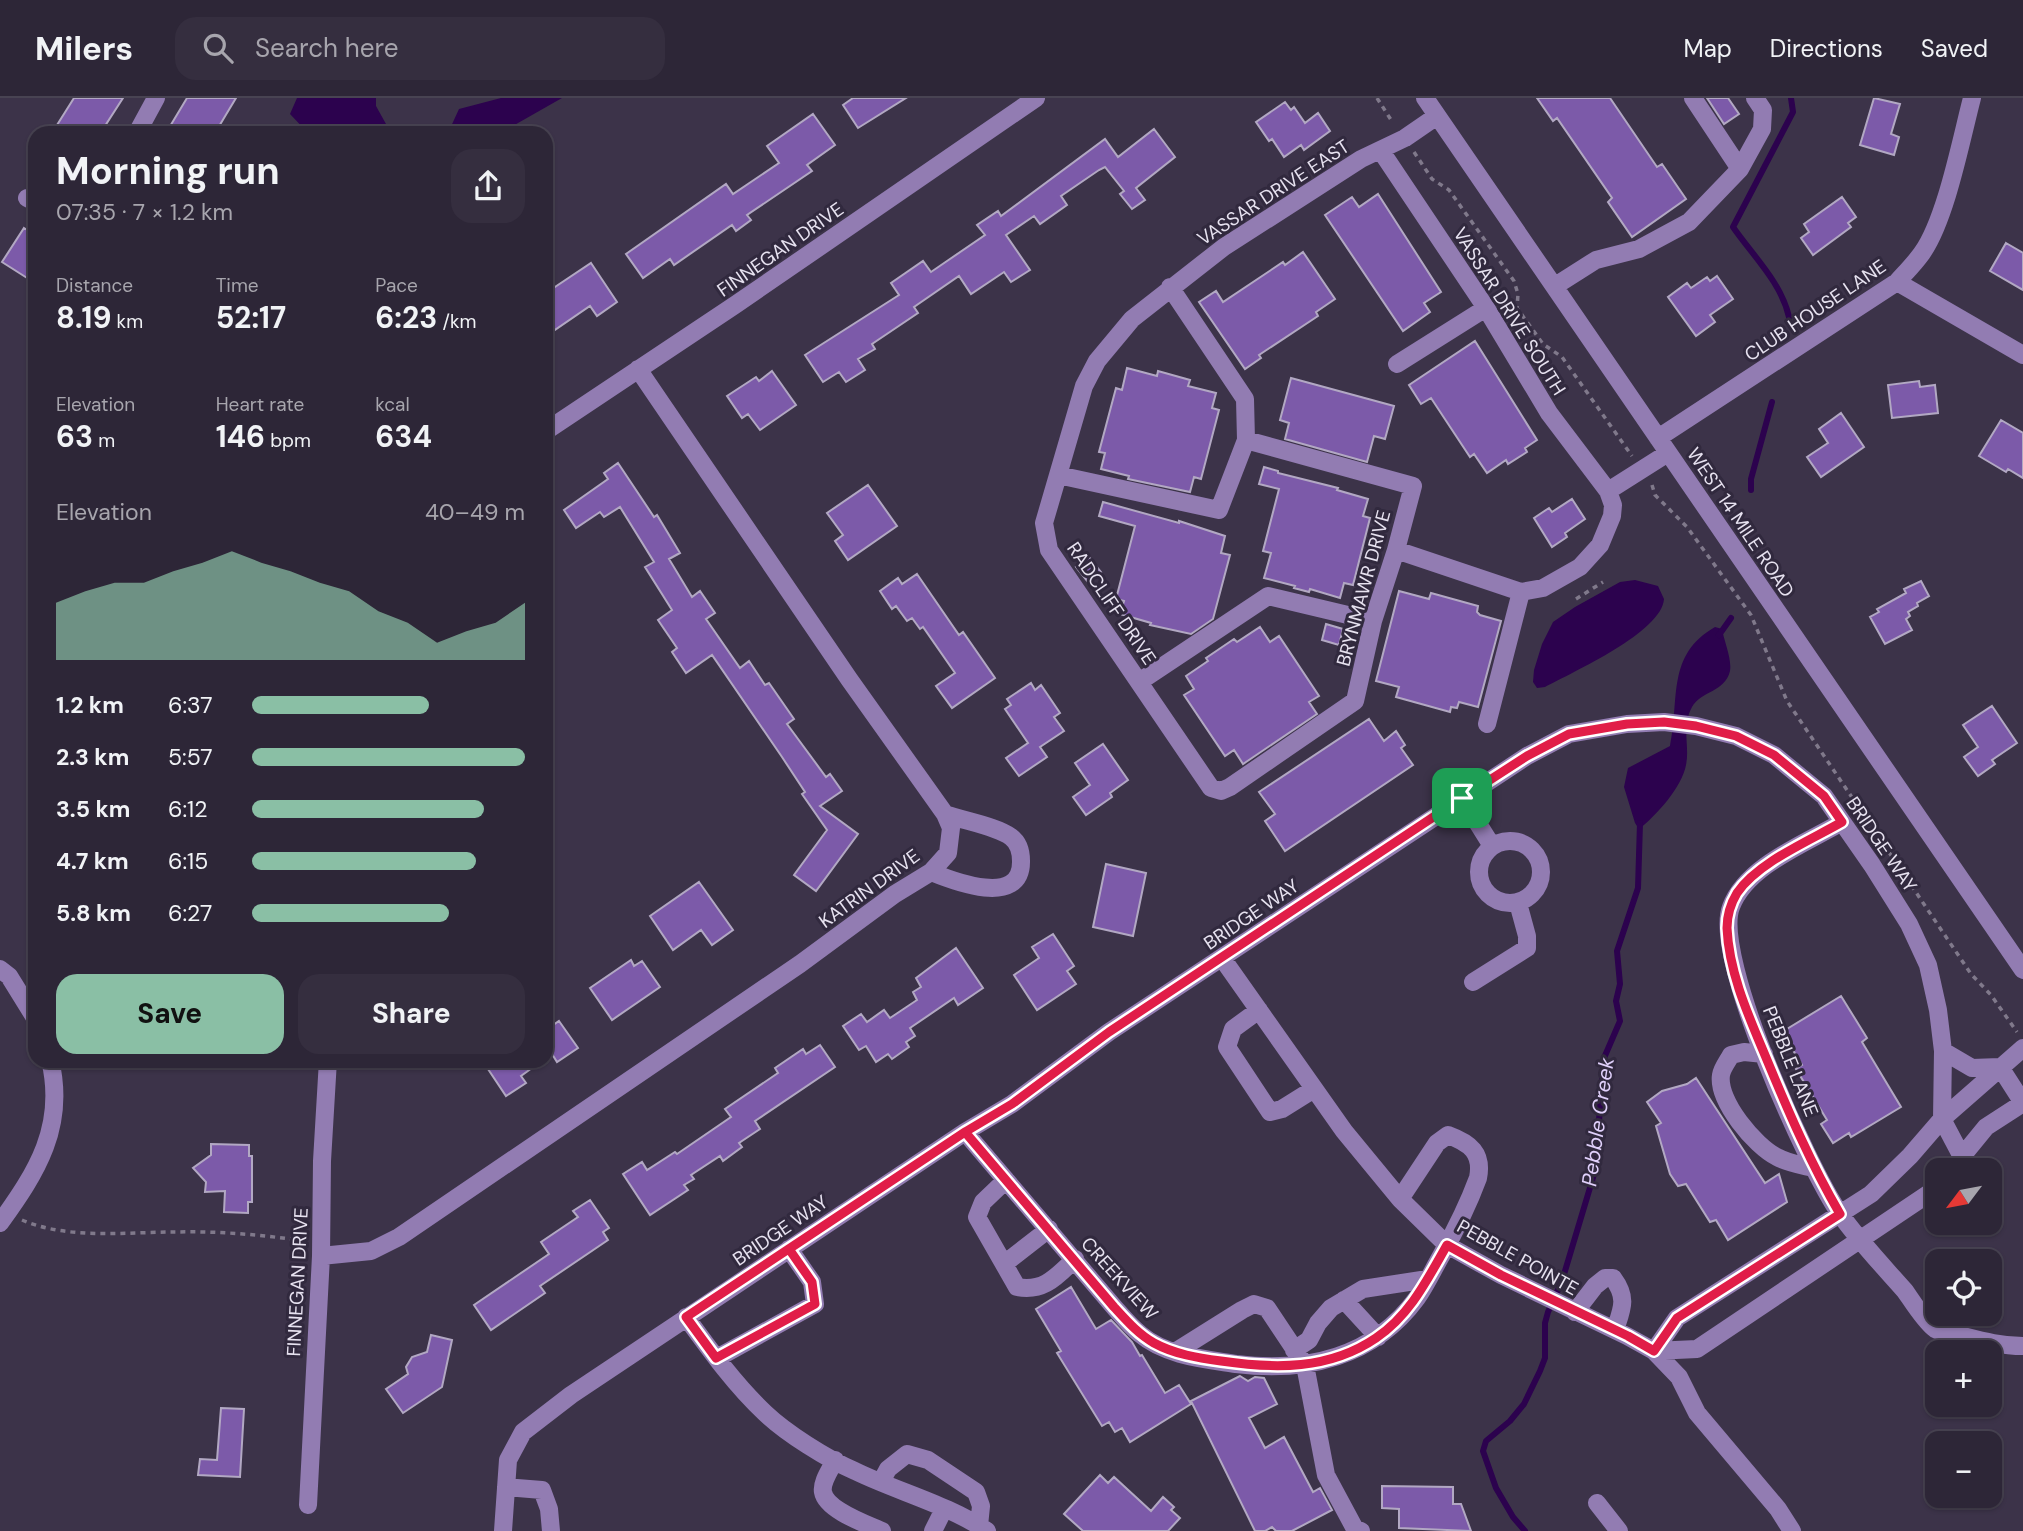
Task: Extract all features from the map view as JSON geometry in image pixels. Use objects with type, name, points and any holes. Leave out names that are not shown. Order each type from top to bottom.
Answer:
[{"type":"street","points":[[141,126],[156,98]]},
{"type":"street","name":"FINNEGAN DRIVE","points":[[553,426],[1036,98]]},
{"type":"street","name":"WEST 14 MILE ROAD","points":[[1425,98],[2023,970]]},
{"type":"street","points":[[1693,98],[1740,169]]},
{"type":"street","points":[[1555,286],[1595,260],[1639,249],[1689,222],[1740,169],[1762,129],[1763,110],[1755,98]]},
{"type":"street","name":"CLUB HOUSE LANE","points":[[1663,446],[1898,282],[1923,252],[1933,233],[1972,98]]},
{"type":"street","name":"VASSAR DRIVE EAST","points":[[1170,288],[1224,247],[1361,159],[1405,138],[1437,116]]},
{"type":"street","name":"VASSAR DRIVE SOUTH","points":[[1381,151],[1486,308],[1549,413],[1608,491]]},
{"type":"street","points":[[1898,282],[2023,355]]},
{"type":"street","points":[[1058,475],[1219,510],[1246,440],[1245,399],[1170,288]]},
{"type":"street","name":"RADCLIFF DRIVE","points":[[1170,288],[1132,318],[1097,361],[1084,386],[1044,523],[1049,550],[1211,788],[1221,791],[1230,787],[1355,701]]},
{"type":"street","points":[[1397,365],[1486,308]]},
{"type":"street","name":"KATRIN DRIVE","points":[[321,1250],[371,1251],[399,1237],[800,964],[895,894],[931,872],[948,853],[951,828],[945,814],[849,679],[638,369]]},
{"type":"street","name":"BRYNMAWR DRIVE","points":[[1246,440],[1413,485],[1373,621],[1355,701]]},
{"type":"street","points":[[1396,550],[1521,592],[1543,588],[1580,567],[1593,553],[1608,532],[1612,516],[1613,505],[1608,491],[1643,468],[1663,446]]},
{"type":"street","points":[[1487,724],[1521,592]]},
{"type":"street","points":[[1139,682],[1268,596],[1373,621]]},
{"type":"street","name":"BRIDGE WAY","points":[[503,1531],[508,1460],[523,1432],[571,1395],[965,1132],[1012,1104],[1109,1032],[1462,798],[1527,756],[1569,734],[1627,724],[1664,722],[1696,726],[1736,736],[1774,755],[1824,796],[1909,924],[1928,965],[1938,1010],[1943,1051],[1942,1119]]},
{"type":"street","points":[[1462,798],[1492,846]]},
{"type":"street","points":[[931,872],[957,883],[993,888],[1009,884],[1018,876],[1021,864],[1020,849],[1012,838],[945,814]]},
{"type":"street","name":"PEBBLE LANE","points":[[1842,822],[1773,862],[1749,880],[1737,894],[1728,916],[1727,927],[1738,984],[1764,1054],[1813,1168],[1840,1214],[1935,1329],[1999,1346],[2023,1346]]},
{"type":"street","points":[[1503,841],[1524,844],[1539,860],[1540,881],[1535,891],[1518,903],[1508,904],[1490,897],[1479,881],[1480,861],[1492,846],[1503,841]]},
{"type":"street","points":[[1473,982],[1527,948],[1527,936],[1518,903]]},
{"type":"street","name":"PEBBLE POINTE","points":[[1222,958],[1344,1131],[1400,1199],[1447,1245],[1654,1351],[1679,1377],[1697,1413],[1778,1508],[1792,1531]]},
{"type":"street","points":[[0,969],[9,976],[28,1006]]},
{"type":"street","points":[[1259,1010],[1233,1029],[1227,1047],[1270,1112],[1282,1109],[1314,1089]]},
{"type":"street","points":[[1654,1351],[1677,1318],[1871,1194],[1910,1156],[1942,1119],[2023,1048]]},
{"type":"street","points":[[1943,1051],[1972,1068],[2000,1067]]},
{"type":"street","points":[[1764,1054],[1744,1052],[1731,1055],[1721,1073],[1721,1087],[1741,1124],[1763,1147],[1778,1158],[1813,1168]]},
{"type":"street","points":[[1959,1158],[1986,1127],[2023,1103],[2000,1067]]},
{"type":"street","points":[[4,1217],[36,1169],[52,1129],[54,1100],[52,1068]]},
{"type":"street","name":"FINNEGAN DRIVE","points":[[308,1505],[328,1068]]},
{"type":"street","points":[[1942,1119],[1961,1155]]},
{"type":"street","name":"CREEKVIEW","points":[[965,1132],[1140,1335],[1175,1352],[1207,1360],[1255,1366],[1300,1358],[1335,1359],[1378,1337],[1402,1316],[1418,1296],[1447,1245],[1472,1193],[1480,1167],[1474,1151],[1465,1141],[1448,1135],[1437,1143],[1400,1199]]},
{"type":"street","points":[[1006,1180],[983,1202],[977,1217],[1017,1287],[1032,1290],[1051,1281],[1075,1259]]},
{"type":"street","points":[[1654,1351],[1697,1349],[1925,1196]]},
{"type":"street","points":[[1004,1264],[1049,1229]]},
{"type":"street","points":[[716,1358],[815,1304],[812,1282],[789,1249]]},
{"type":"street","points":[[1575,1312],[1595,1286],[1605,1278],[1612,1278],[1620,1289],[1623,1307],[1615,1330]]},
{"type":"street","points":[[1300,1358],[1318,1323],[1331,1308],[1363,1289],[1428,1279]]},
{"type":"street","points":[[1344,1300],[1378,1337]]},
{"type":"street","points":[[1175,1352],[1254,1304],[1267,1308],[1300,1358],[1326,1475],[1356,1530]]},
{"type":"street","points":[[686,1317],[716,1358],[765,1413],[835,1460],[881,1482],[983,1528],[981,1506],[976,1492],[928,1460],[907,1454],[888,1469],[881,1482]]},
{"type":"street","points":[[835,1460],[823,1484],[822,1493],[838,1510],[882,1531]]},
{"type":"street","points":[[506,1487],[542,1490],[549,1509],[551,1531]]},
{"type":"street","points":[[1597,1503],[1619,1531]]},
{"type":"street","points":[[933,1531],[944,1510]]},
{"type":"path","points":[[1377,98],[1432,179],[1449,190],[1514,281],[1518,294],[1517,308],[1542,344],[1562,357],[1643,468],[1655,495],[1687,527],[1751,615],[1787,701],[1971,974],[1991,995],[2023,1041]]},
{"type":"path","points":[[1576,599],[1603,582]]},
{"type":"path","points":[[4,1217],[56,1231],[129,1234],[175,1231],[248,1233],[321,1250]]},
{"type":"shaded area","points":[[297,98],[376,98],[376,106],[387,126],[301,126],[290,114]]},
{"type":"shaded area","points":[[501,98],[562,98],[513,126],[451,126],[459,109]]},
{"type":"shaded area","points":[[1635,580],[1658,586],[1664,599],[1659,612],[1648,625],[1614,650],[1545,687],[1537,688],[1533,682],[1534,670],[1542,644],[1553,622],[1620,582]]},
{"type":"shaded area","points":[[1715,627],[1722,629],[1730,671],[1723,683],[1692,707],[1686,729],[1687,758],[1684,774],[1667,800],[1639,829],[1624,787],[1628,768],[1670,746],[1682,665],[1699,638]]},
{"type":"building","points":[[74,98],[123,98],[105,126],[56,126]]},
{"type":"building","points":[[187,98],[236,98],[219,126],[170,126]]},
{"type":"building","points":[[853,98],[906,98],[858,128],[843,105]]},
{"type":"building","points":[[1537,98],[1610,98],[1657,167],[1662,164],[1686,199],[1632,237],[1608,202],[1612,198],[1557,118],[1553,121]]},
{"type":"building","points":[[1707,98],[1728,98],[1739,114],[1724,124]]},
{"type":"building","points":[[1874,98],[1900,104],[1891,134],[1899,137],[1894,155],[1860,145]]},
{"type":"building","points":[[1285,102],[1291,110],[1294,107],[1305,123],[1318,113],[1330,131],[1304,150],[1301,145],[1284,157],[1256,122]]},
{"type":"building","points":[[813,114],[835,145],[807,165],[812,171],[747,215],[751,220],[736,231],[732,225],[674,265],[670,259],[643,278],[626,254],[726,184],[733,194],[779,163],[767,146]]},
{"type":"building","points":[[1154,129],[1175,157],[1136,188],[1145,200],[1132,209],[1120,194],[1124,191],[1105,167],[1099,170],[1061,196],[1067,205],[1040,224],[1034,216],[1006,235],[1030,270],[1011,282],[1004,272],[971,294],[959,276],[914,307],[918,313],[872,344],[875,349],[858,359],[865,370],[846,382],[839,372],[823,382],[805,355],[899,295],[891,283],[923,261],[931,272],[985,235],[977,225],[998,211],[1001,216],[1105,139],[1118,157]]},
{"type":"building","points":[[1378,194],[1441,292],[1424,303],[1430,312],[1403,331],[1325,215],[1352,197],[1359,207]]},
{"type":"building","points":[[1842,197],[1856,217],[1848,223],[1851,227],[1813,255],[1801,238],[1809,232],[1804,224]]},
{"type":"building","points":[[24,228],[28,231],[28,279],[2,262]]},
{"type":"building","points":[[2006,243],[2023,253],[2023,290],[1990,271]]},
{"type":"building","points":[[1303,252],[1335,299],[1316,312],[1318,316],[1259,355],[1261,358],[1245,369],[1199,302],[1216,291],[1223,302],[1283,262],[1285,265]]},
{"type":"building","points":[[591,263],[617,302],[597,316],[590,306],[553,331],[553,288]]},
{"type":"building","points":[[1717,276],[1733,299],[1710,315],[1715,322],[1696,336],[1668,297],[1687,283],[1691,288],[1707,277],[1710,281]]},
{"type":"building","points":[[1475,341],[1537,440],[1525,448],[1527,452],[1508,464],[1506,460],[1487,473],[1474,454],[1470,457],[1431,398],[1421,404],[1409,385]]},
{"type":"building","points":[[1127,368],[1157,376],[1158,371],[1190,380],[1188,386],[1216,393],[1212,408],[1219,410],[1201,479],[1194,477],[1190,492],[1128,479],[1129,476],[1101,469],[1105,453],[1099,452],[1116,388],[1122,390]]},
{"type":"building","points":[[772,371],[796,405],[760,430],[748,414],[742,418],[727,396],[756,377],[759,381]]},
{"type":"building","points":[[1291,378],[1394,406],[1385,439],[1374,436],[1367,462],[1285,439],[1289,423],[1280,420]]},
{"type":"building","points":[[1919,381],[1920,387],[1935,385],[1938,413],[1892,418],[1888,385]]},
{"type":"building","points":[[1841,413],[1864,447],[1821,477],[1807,457],[1828,443],[1819,429]]},
{"type":"building","points":[[2001,420],[2023,433],[2023,478],[2008,469],[2006,472],[1979,456]]},
{"type":"building","points":[[618,463],[654,517],[657,515],[680,553],[669,559],[692,597],[700,591],[715,613],[706,619],[740,668],[749,661],[765,685],[769,683],[794,719],[787,724],[826,777],[830,774],[842,791],[820,806],[858,834],[816,891],[794,875],[827,830],[802,794],[805,792],[782,757],[712,655],[686,673],[672,652],[677,648],[658,620],[672,610],[645,567],[654,562],[620,507],[604,517],[600,512],[576,528],[564,510],[608,479],[604,473]]},
{"type":"building","points":[[1264,467],[1368,499],[1363,516],[1370,518],[1353,585],[1344,583],[1340,598],[1264,578],[1271,553],[1263,551],[1279,489],[1259,484]]},
{"type":"building","points":[[868,485],[897,526],[848,560],[835,541],[843,535],[827,513]]},
{"type":"building","points":[[1572,499],[1585,519],[1565,533],[1567,537],[1552,547],[1534,518],[1549,508],[1552,512]]},
{"type":"building","points":[[1103,502],[1179,521],[1225,536],[1221,553],[1230,555],[1213,619],[1191,634],[1150,625],[1151,623],[1120,614],[1124,601],[1116,599],[1135,526],[1099,516]]},
{"type":"building","points":[[1089,557],[1101,572],[1088,582],[1076,567]]},
{"type":"building","points":[[917,574],[959,635],[963,632],[995,678],[952,708],[936,686],[955,673],[923,627],[920,629],[912,618],[907,621],[896,606],[892,609],[880,591],[898,578],[902,584]]},
{"type":"building","points":[[1921,581],[1929,596],[1908,612],[1910,616],[1906,619],[1912,630],[1885,644],[1870,617],[1879,612],[1877,609],[1906,593],[1904,589]]},
{"type":"building","points":[[1399,591],[1429,599],[1431,593],[1478,606],[1477,612],[1480,615],[1501,621],[1478,707],[1459,702],[1457,708],[1451,707],[1450,712],[1396,697],[1399,687],[1376,681]]},
{"type":"building","points":[[1326,624],[1343,629],[1339,645],[1322,640]]},
{"type":"building","points":[[1260,627],[1270,642],[1279,636],[1319,696],[1309,702],[1317,714],[1243,764],[1234,750],[1225,756],[1184,695],[1194,689],[1186,676],[1234,639],[1237,642]]},
{"type":"building","points":[[1031,683],[1035,690],[1041,685],[1060,713],[1054,717],[1064,731],[1040,747],[1047,757],[1019,776],[1006,758],[1028,743],[1005,709],[1011,705],[1007,699]]},
{"type":"building","points":[[1992,706],[2017,743],[1992,760],[1995,764],[1978,776],[1964,757],[1978,747],[1963,725]]},
{"type":"building","points":[[1369,719],[1384,741],[1396,731],[1405,745],[1401,748],[1413,765],[1285,851],[1265,821],[1275,814],[1259,792]]},
{"type":"building","points":[[1103,744],[1128,780],[1110,793],[1112,797],[1086,815],[1073,797],[1090,785],[1075,763]]},
{"type":"building","points":[[1106,864],[1146,873],[1133,936],[1093,927]]},
{"type":"building","points":[[699,882],[733,930],[712,945],[701,930],[673,950],[650,916]]},
{"type":"building","points":[[1053,934],[1074,966],[1067,971],[1076,984],[1037,1010],[1014,975],[1039,958],[1032,947]]},
{"type":"building","points":[[956,948],[983,988],[958,1005],[954,998],[910,1028],[915,1036],[906,1042],[909,1047],[892,1059],[888,1054],[876,1062],[866,1046],[859,1050],[843,1026],[861,1014],[867,1022],[884,1010],[890,1018],[917,1000],[913,992],[921,987],[916,978]]},
{"type":"building","points":[[631,960],[634,966],[642,961],[660,987],[612,1020],[590,988]]},
{"type":"building","points":[[1841,996],[1867,1038],[1862,1042],[1901,1107],[1851,1137],[1849,1133],[1833,1143],[1821,1124],[1827,1120],[1796,1069],[1802,1065],[1782,1032]]},
{"type":"building","points":[[559,1021],[578,1048],[557,1062],[553,1056],[553,1025]]},
{"type":"building","points":[[820,1045],[835,1067],[755,1121],[760,1129],[739,1143],[742,1147],[723,1161],[720,1156],[691,1175],[694,1179],[684,1185],[688,1190],[650,1215],[623,1174],[642,1162],[647,1170],[675,1152],[677,1154],[731,1117],[725,1109],[778,1073],[775,1068],[803,1049],[806,1054]]},
{"type":"building","points":[[487,1068],[532,1068],[521,1076],[526,1083],[506,1096]]},
{"type":"building","points":[[1696,1078],[1765,1183],[1779,1174],[1787,1202],[1728,1240],[1716,1220],[1710,1222],[1686,1184],[1678,1186],[1670,1174],[1656,1126],[1661,1123],[1647,1102],[1662,1091],[1687,1084]]},
{"type":"building","points":[[211,1144],[249,1145],[249,1156],[252,1156],[252,1202],[248,1202],[248,1213],[224,1212],[225,1191],[205,1192],[206,1182],[193,1168],[211,1155]]},
{"type":"building","points":[[590,1200],[609,1228],[603,1232],[608,1240],[540,1286],[545,1293],[491,1330],[474,1305],[549,1254],[541,1242],[578,1217],[573,1211]]},
{"type":"building","points":[[1071,1287],[1096,1329],[1111,1320],[1132,1342],[1140,1356],[1142,1355],[1165,1393],[1179,1385],[1191,1404],[1130,1442],[1122,1428],[1115,1432],[1109,1422],[1102,1426],[1057,1353],[1061,1351],[1036,1309]]},
{"type":"building","points":[[431,1335],[452,1340],[442,1387],[403,1413],[386,1389],[408,1374],[406,1367],[412,1357],[427,1352]]},
{"type":"building","points":[[1240,1376],[1248,1381],[1255,1377],[1264,1378],[1277,1404],[1249,1418],[1265,1448],[1284,1437],[1313,1492],[1320,1488],[1332,1510],[1292,1531],[1276,1531],[1272,1527],[1265,1531],[1255,1531],[1191,1401]]},
{"type":"building","points":[[221,1408],[244,1409],[240,1477],[198,1475],[200,1459],[217,1460]]},
{"type":"building","points":[[1100,1475],[1108,1483],[1114,1477],[1151,1511],[1163,1497],[1174,1507],[1171,1510],[1180,1518],[1168,1531],[1083,1531],[1064,1514]]},
{"type":"building","points":[[1382,1486],[1453,1487],[1453,1504],[1461,1504],[1471,1531],[1399,1528],[1399,1509],[1382,1508]]},
{"type":"waterway","name":"Pebble Creek","points":[[1789,317],[1780,292],[1733,227],[1793,112],[1791,98]]},
{"type":"waterway","name":"Pebble Creek","points":[[1751,490],[1751,479],[1772,402]]},
{"type":"waterway","name":"Pebble Creek","points":[[1719,635],[1731,618]]},
{"type":"waterway","name":"Pebble Creek","points":[[1525,1531],[1513,1517],[1496,1488],[1483,1451],[1486,1441],[1510,1421],[1524,1404],[1540,1371],[1545,1358],[1545,1323],[1548,1312],[1562,1281],[1595,1171],[1604,1058],[1620,1021],[1616,1001],[1620,984],[1617,951],[1638,888],[1640,823]]},
{"type":"route","points":[[1462,798],[1109,1032],[1012,1104],[965,1132],[686,1317],[716,1358],[815,1304],[812,1282],[789,1249],[965,1132],[1140,1335],[1175,1352],[1207,1360],[1255,1366],[1305,1365],[1335,1359],[1378,1337],[1402,1316],[1418,1296],[1447,1245],[1654,1351],[1677,1318],[1840,1214],[1813,1168],[1756,1034],[1738,984],[1727,927],[1729,910],[1737,894],[1749,880],[1773,862],[1842,822],[1824,796],[1774,755],[1736,736],[1696,726],[1664,722],[1627,724],[1569,734],[1527,756],[1462,798]]}]
